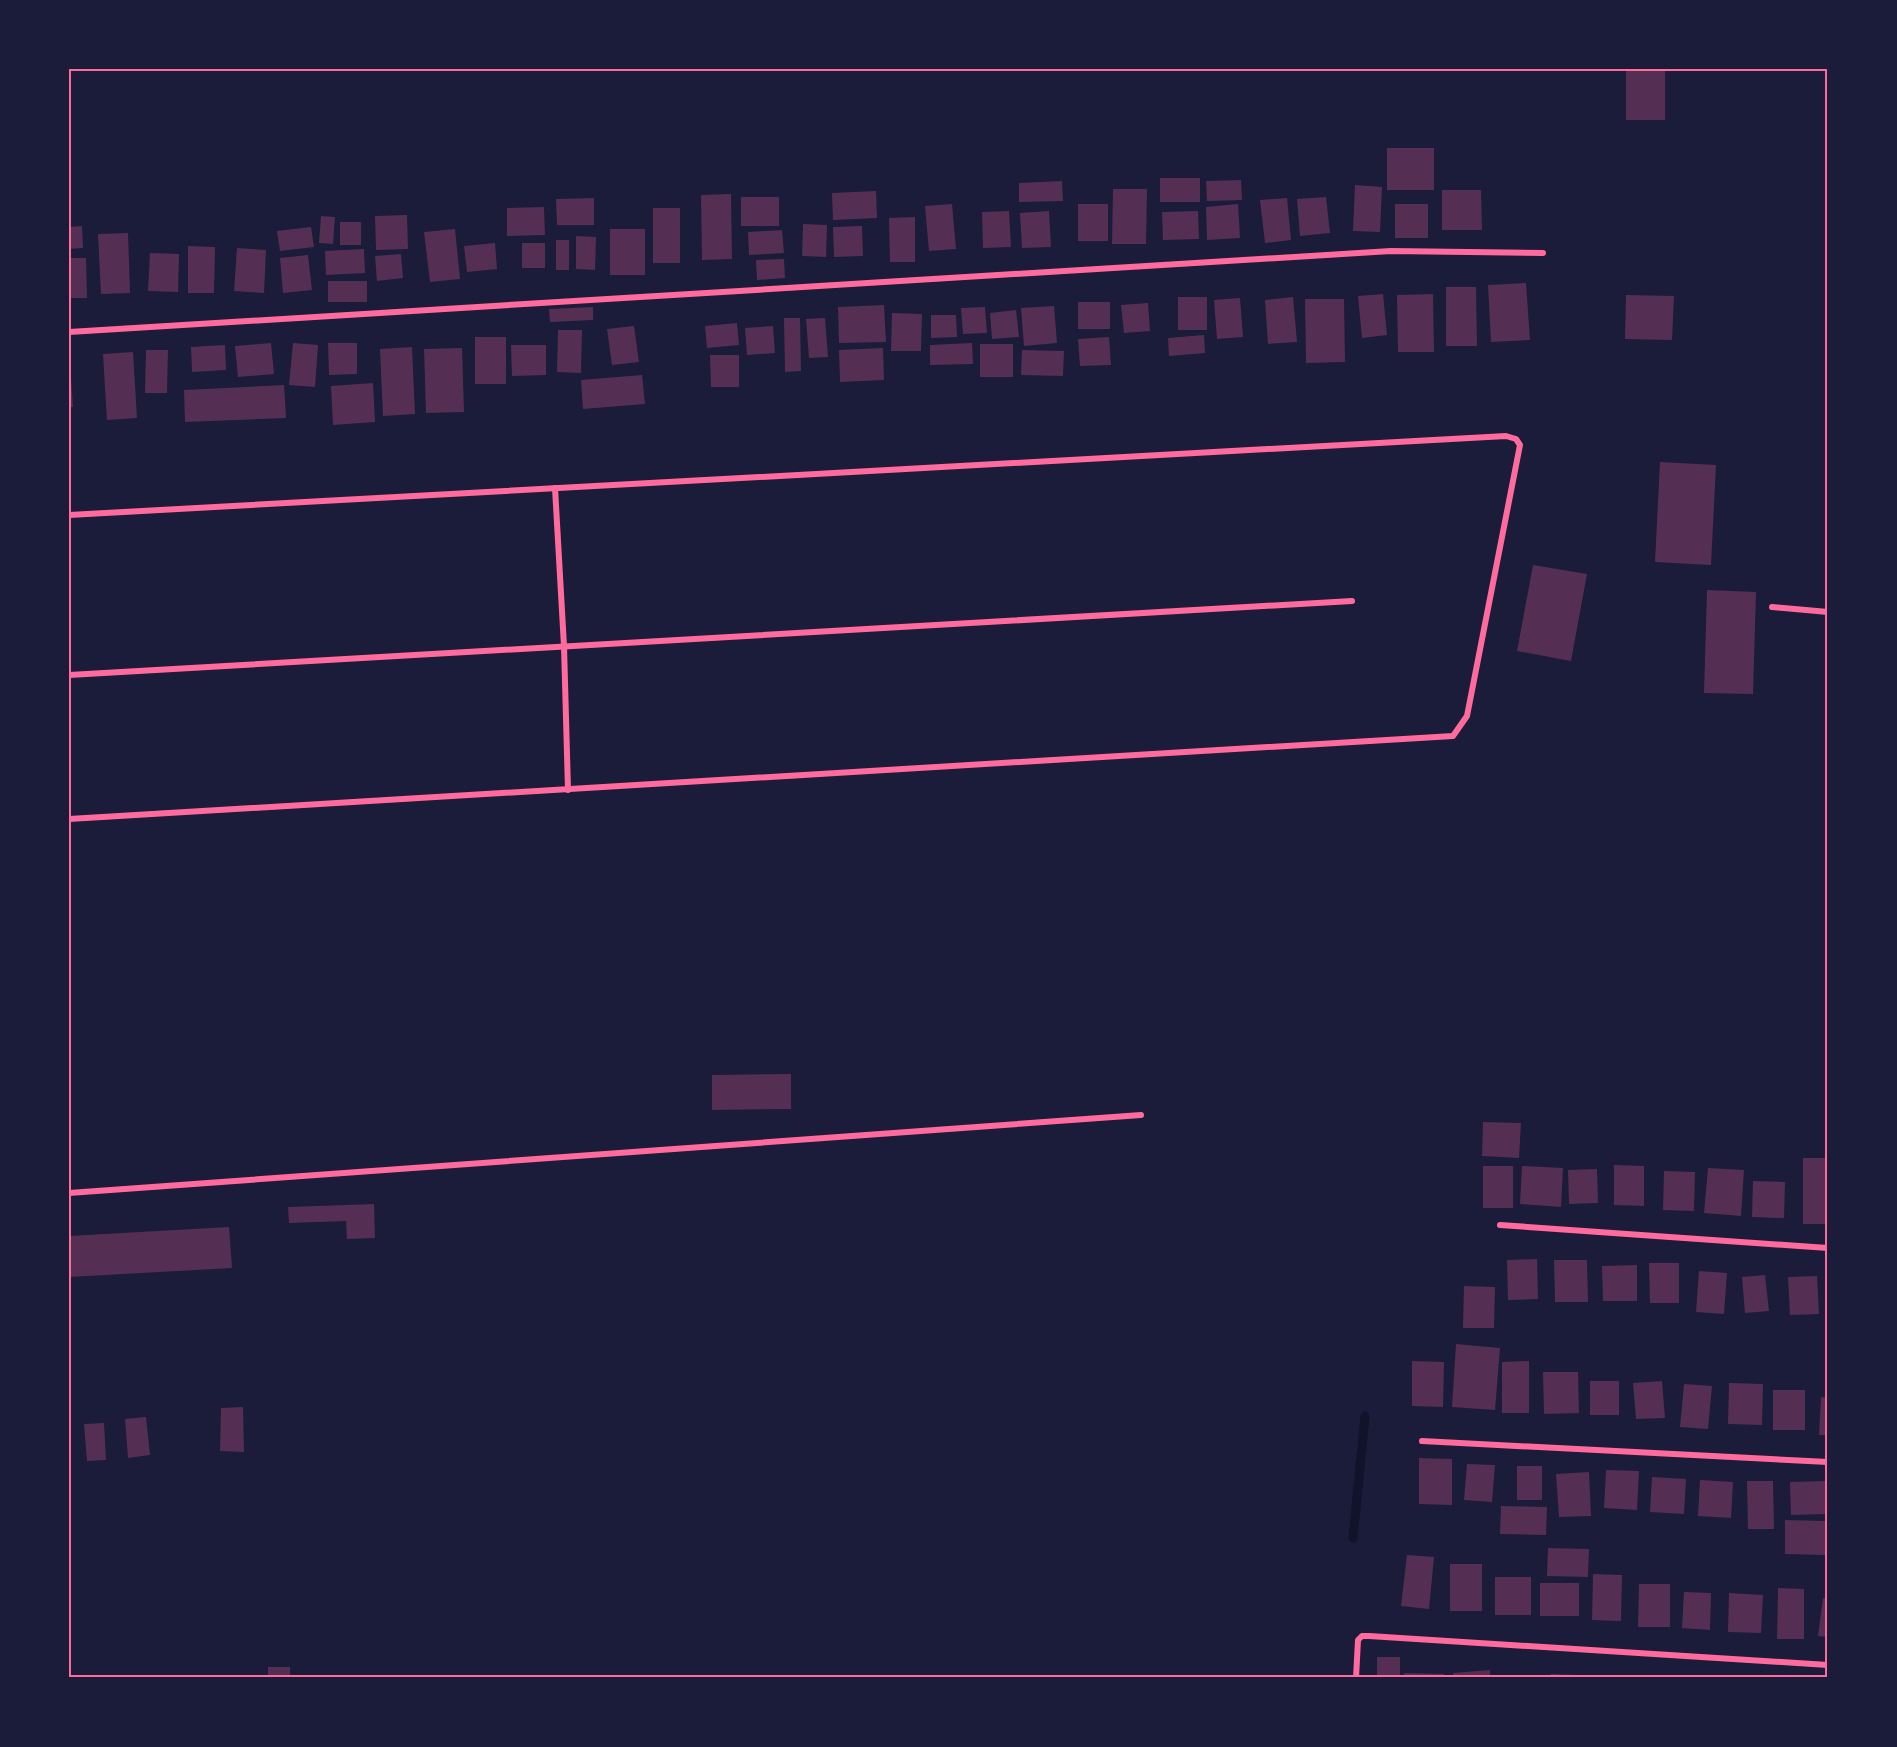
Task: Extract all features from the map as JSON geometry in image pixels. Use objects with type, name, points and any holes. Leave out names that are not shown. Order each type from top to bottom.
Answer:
[{"type":"street","points":[[69,332],[1391,251],[1543,253]]},
{"type":"street","points":[[69,515],[1506,436],[1516,439],[1520,446],[1467,716],[1453,736],[69,819]]},
{"type":"street","points":[[555,488],[564,646],[568,790]]},
{"type":"street","points":[[69,675],[1352,601]]},
{"type":"street","points":[[1772,607],[1828,612]]},
{"type":"street","points":[[69,1193],[1141,1115]]},
{"type":"street","points":[[1500,1225],[1828,1248]]},
{"type":"street","points":[[1422,1441],[1828,1462]]},
{"type":"street","points":[[1356,1678],[1358,1640],[1362,1636],[1828,1665]]},
{"type":"building","points":[[1626,69],[1665,69],[1665,120],[1626,120]]},
{"type":"building","points":[[1387,148],[1434,148],[1434,190],[1387,190]]},
{"type":"building","points":[[1160,178],[1200,178],[1200,202],[1160,202]]},
{"type":"building","points":[[1241,180],[1242,200],[1207,201],[1206,181]]},
{"type":"building","points":[[1062,181],[1063,201],[1019,202],[1019,183]]},
{"type":"building","points":[[1355,185],[1382,187],[1380,232],[1353,231]]},
{"type":"building","points":[[1113,189],[1147,189],[1146,244],[1112,244]]},
{"type":"building","points":[[1442,190],[1481,190],[1482,230],[1442,230]]},
{"type":"building","points":[[876,191],[877,218],[833,220],[832,193]]},
{"type":"building","points":[[731,194],[732,259],[702,260],[701,195]]},
{"type":"building","points":[[741,197],[779,197],[779,226],[741,226]]},
{"type":"building","points":[[1326,197],[1330,233],[1300,236],[1297,199]]},
{"type":"building","points":[[594,198],[594,225],[557,225],[556,199]]},
{"type":"building","points":[[1287,198],[1291,240],[1265,243],[1260,200]]},
{"type":"building","points":[[952,204],[956,249],[929,251],[925,206]]},
{"type":"building","points":[[1078,204],[1108,204],[1108,241],[1078,241]]},
{"type":"building","points":[[1238,204],[1240,238],[1207,240],[1206,207]]},
{"type":"building","points":[[1395,204],[1428,204],[1428,238],[1395,238]]},
{"type":"building","points":[[544,207],[545,235],[507,236],[507,208]]},
{"type":"building","points":[[653,208],[680,208],[680,263],[653,263]]},
{"type":"building","points":[[1009,211],[1011,247],[983,248],[982,212]]},
{"type":"building","points":[[1049,211],[1051,247],[1022,248],[1020,213]]},
{"type":"building","points":[[1198,211],[1199,239],[1163,240],[1162,212]]},
{"type":"building","points":[[407,215],[408,249],[376,250],[375,216]]},
{"type":"building","points":[[321,216],[335,217],[333,244],[319,243]]},
{"type":"building","points":[[915,217],[915,262],[890,262],[889,218]]},
{"type":"building","points":[[340,222],[361,222],[361,245],[340,245]]},
{"type":"building","points":[[803,224],[827,225],[826,257],[802,256]]},
{"type":"building","points":[[82,226],[83,248],[69,249],[69,227]]},
{"type":"building","points":[[862,226],[863,256],[834,257],[833,227]]},
{"type":"building","points":[[311,227],[314,247],[280,251],[277,231]]},
{"type":"building","points":[[455,229],[460,279],[430,282],[424,232]]},
{"type":"building","points":[[610,229],[645,229],[645,275],[610,275]]},
{"type":"building","points":[[782,230],[784,253],[749,255],[748,232]]},
{"type":"building","points":[[128,233],[130,293],[101,294],[98,234]]},
{"type":"building","points":[[576,236],[596,237],[595,270],[576,269]]},
{"type":"building","points":[[556,240],[569,240],[569,270],[556,270]]},
{"type":"building","points":[[495,243],[497,269],[467,272],[464,246]]},
{"type":"building","points":[[522,243],[545,243],[545,268],[522,268]]},
{"type":"building","points":[[188,246],[215,247],[214,293],[188,293]]},
{"type":"building","points":[[237,248],[266,250],[264,293],[234,291]]},
{"type":"building","points":[[364,249],[365,273],[326,275],[325,251]]},
{"type":"building","points":[[150,253],[179,254],[178,292],[148,291]]},
{"type":"building","points":[[401,254],[403,278],[377,281],[375,256]]},
{"type":"building","points":[[308,255],[312,290],[283,293],[280,258]]},
{"type":"building","points":[[69,258],[86,258],[87,298],[69,298]]},
{"type":"building","points":[[784,259],[785,278],[757,280],[756,260]]},
{"type":"building","points":[[328,281],[367,281],[367,302],[328,302]]},
{"type":"building","points":[[1526,283],[1530,340],[1491,342],[1488,285]]},
{"type":"building","points":[[1446,287],[1476,287],[1477,346],[1446,346]]},
{"type":"building","points":[[1383,294],[1387,335],[1362,338],[1358,296]]},
{"type":"building","points":[[1433,294],[1434,352],[1398,352],[1397,295]]},
{"type":"building","points":[[1626,295],[1674,296],[1672,340],[1625,339]]},
{"type":"building","points":[[1178,297],[1207,297],[1207,330],[1178,330]]},
{"type":"building","points":[[1293,297],[1297,342],[1268,344],[1265,300]]},
{"type":"building","points":[[1240,298],[1243,337],[1217,339],[1214,300]]},
{"type":"building","points":[[1305,299],[1344,299],[1345,362],[1306,363]]},
{"type":"building","points":[[1078,302],[1110,302],[1110,329],[1078,329]]},
{"type":"building","points":[[1148,303],[1150,331],[1124,333],[1121,305]]},
{"type":"building","points":[[884,305],[886,342],[839,343],[838,307]]},
{"type":"building","points":[[1054,306],[1057,343],[1024,346],[1021,308]]},
{"type":"building","points":[[593,307],[593,320],[550,322],[549,309]]},
{"type":"building","points":[[985,307],[987,333],[963,334],[961,308]]},
{"type":"building","points":[[1016,310],[1019,337],[992,339],[990,313]]},
{"type":"building","points":[[892,313],[922,314],[921,351],[891,351]]},
{"type":"building","points":[[931,315],[956,315],[957,337],[931,338]]},
{"type":"building","points":[[784,318],[800,318],[801,371],[785,372]]},
{"type":"building","points":[[825,318],[828,357],[809,358],[806,319]]},
{"type":"building","points":[[737,323],[739,345],[707,348],[705,326]]},
{"type":"building","points":[[634,326],[639,362],[612,365],[607,329]]},
{"type":"building","points":[[773,326],[775,353],[747,355],[745,328]]},
{"type":"building","points":[[558,330],[582,330],[581,373],[557,372]]},
{"type":"building","points":[[1204,335],[1205,353],[1169,356],[1168,338]]},
{"type":"building","points":[[475,337],[506,337],[506,384],[475,384]]},
{"type":"building","points":[[1109,337],[1111,365],[1080,366],[1078,339]]},
{"type":"building","points":[[271,343],[274,374],[238,377],[235,346]]},
{"type":"building","points":[[293,343],[318,345],[315,387],[289,385]]},
{"type":"building","points":[[328,343],[357,343],[357,374],[329,375]]},
{"type":"building","points":[[972,343],[973,364],[930,365],[930,345]]},
{"type":"building","points":[[980,344],[1013,344],[1013,377],[980,377]]},
{"type":"building","points":[[225,345],[226,370],[192,372],[191,347]]},
{"type":"building","points":[[511,345],[546,345],[546,375],[512,376]]},
{"type":"building","points":[[412,347],[415,414],[383,416],[380,349]]},
{"type":"building","points":[[462,348],[464,412],[426,413],[424,349]]},
{"type":"building","points":[[883,348],[884,380],[840,382],[839,350]]},
{"type":"building","points":[[146,350],[168,350],[167,393],[145,393]]},
{"type":"building","points":[[1022,350],[1064,351],[1063,376],[1021,375]]},
{"type":"building","points":[[133,352],[137,418],[107,420],[103,354]]},
{"type":"building","points":[[710,355],[739,355],[739,387],[711,387]]},
{"type":"building","points":[[642,375],[645,404],[583,409],[581,380]]},
{"type":"building","points":[[69,379],[71,379],[73,407],[69,407]]},
{"type":"building","points":[[373,383],[375,422],[333,425],[331,386]]},
{"type":"building","points":[[284,385],[286,418],[185,422],[184,390]]},
{"type":"building","points":[[1660,462],[1716,465],[1711,565],[1655,562]]},
{"type":"building","points":[[1533,565],[1587,574],[1571,661],[1517,651]]},
{"type":"building","points":[[1707,590],[1756,592],[1753,694],[1704,693]]},
{"type":"building","points":[[791,1074],[791,1109],[712,1110],[712,1075]]},
{"type":"building","points":[[1483,1122],[1521,1123],[1519,1158],[1482,1156]]},
{"type":"building","points":[[1803,1158],[1828,1158],[1828,1224],[1803,1224]]},
{"type":"building","points":[[1614,1165],[1644,1166],[1644,1206],[1614,1205]]},
{"type":"building","points":[[1483,1166],[1513,1166],[1513,1208],[1483,1208]]},
{"type":"building","points":[[1522,1166],[1563,1168],[1561,1207],[1520,1204]]},
{"type":"building","points":[[1708,1168],[1744,1170],[1741,1216],[1704,1213]]},
{"type":"building","points":[[1597,1169],[1598,1203],[1569,1204],[1568,1170]]},
{"type":"building","points":[[1664,1171],[1695,1172],[1694,1211],[1663,1210]]},
{"type":"building","points":[[1753,1181],[1785,1182],[1784,1218],[1752,1217]]},
{"type":"building","points":[[374,1204],[375,1238],[347,1239],[346,1221],[289,1223],[288,1207]]},
{"type":"building","points":[[229,1227],[232,1268],[69,1277],[69,1236]]},
{"type":"building","points":[[1537,1259],[1538,1299],[1508,1300],[1507,1260]]},
{"type":"building","points":[[1554,1260],[1587,1260],[1588,1302],[1555,1302]]},
{"type":"building","points":[[1649,1263],[1679,1263],[1679,1303],[1650,1303]]},
{"type":"building","points":[[1637,1265],[1637,1301],[1603,1301],[1602,1266]]},
{"type":"building","points":[[1699,1271],[1727,1273],[1724,1314],[1696,1312]]},
{"type":"building","points":[[1765,1275],[1769,1311],[1745,1313],[1742,1277]]},
{"type":"building","points":[[1817,1276],[1819,1314],[1790,1315],[1788,1277]]},
{"type":"building","points":[[1464,1286],[1495,1287],[1494,1328],[1463,1328]]},
{"type":"building","points":[[1456,1344],[1500,1348],[1495,1410],[1452,1407]]},
{"type":"building","points":[[1412,1361],[1444,1362],[1443,1407],[1412,1406]]},
{"type":"building","points":[[1529,1361],[1529,1413],[1502,1413],[1502,1362]]},
{"type":"building","points":[[1543,1372],[1578,1372],[1579,1413],[1544,1414]]},
{"type":"building","points":[[1590,1381],[1619,1381],[1619,1415],[1590,1415]]},
{"type":"building","points":[[1662,1381],[1665,1418],[1636,1419],[1633,1383]]},
{"type":"building","points":[[1729,1383],[1763,1384],[1762,1425],[1728,1424]]},
{"type":"building","points":[[1684,1384],[1712,1386],[1708,1429],[1680,1427]]},
{"type":"building","points":[[1773,1390],[1805,1390],[1805,1430],[1773,1430]]},
{"type":"building","points":[[1821,1397],[1828,1398],[1828,1435],[1819,1435]]},
{"type":"building","points":[[243,1407],[244,1452],[220,1451],[221,1408]]},
{"type":"building","points":[[146,1417],[150,1455],[128,1458],[125,1419]]},
{"type":"building","points":[[104,1423],[106,1460],[87,1461],[84,1424]]},
{"type":"building","points":[[1419,1458],[1452,1459],[1452,1505],[1419,1504]]},
{"type":"building","points":[[1467,1464],[1495,1465],[1492,1502],[1464,1500]]},
{"type":"building","points":[[1517,1466],[1542,1466],[1542,1500],[1517,1500]]},
{"type":"building","points":[[1606,1470],[1639,1471],[1637,1510],[1604,1508]]},
{"type":"building","points":[[1589,1472],[1591,1516],[1559,1517],[1556,1474]]},
{"type":"building","points":[[1652,1477],[1686,1479],[1684,1514],[1650,1512]]},
{"type":"building","points":[[1700,1480],[1733,1482],[1731,1518],[1698,1516]]},
{"type":"building","points":[[1747,1481],[1773,1481],[1774,1529],[1748,1529]]},
{"type":"building","points":[[1825,1481],[1826,1514],[1791,1515],[1790,1482]]},
{"type":"building","points":[[1501,1506],[1547,1507],[1546,1535],[1500,1534]]},
{"type":"building","points":[[1785,1520],[1825,1521],[1825,1555],[1785,1554]]},
{"type":"building","points":[[1548,1548],[1589,1549],[1588,1577],[1547,1576]]},
{"type":"building","points":[[1407,1555],[1434,1557],[1429,1609],[1401,1606]]},
{"type":"building","points":[[1450,1564],[1482,1564],[1482,1611],[1450,1611]]},
{"type":"building","points":[[1593,1574],[1622,1575],[1621,1621],[1592,1620]]},
{"type":"building","points":[[1495,1577],[1531,1577],[1531,1615],[1495,1615]]},
{"type":"building","points":[[1540,1583],[1579,1583],[1579,1616],[1540,1616]]},
{"type":"building","points":[[1639,1584],[1670,1584],[1670,1627],[1638,1627]]},
{"type":"building","points":[[1778,1588],[1804,1589],[1804,1639],[1777,1639]]},
{"type":"building","points":[[1684,1592],[1711,1593],[1710,1630],[1682,1628]]},
{"type":"building","points":[[1729,1593],[1763,1595],[1761,1633],[1728,1632]]},
{"type":"building","points":[[1823,1598],[1828,1598],[1828,1637],[1818,1636]]},
{"type":"building","points":[[1377,1657],[1400,1657],[1400,1678],[1377,1678]]},
{"type":"building","points":[[268,1667],[290,1667],[290,1678],[268,1678]]},
{"type":"building","points":[[1490,1670],[1490,1678],[1453,1678],[1453,1673]]},
{"type":"building","points":[[1404,1673],[1444,1674],[1444,1678],[1404,1678]]},
{"type":"building","points":[[1551,1674],[1577,1675],[1577,1678],[1551,1678]]},
{"type":"waterway","points":[[1353,1538],[1365,1416]]}]
